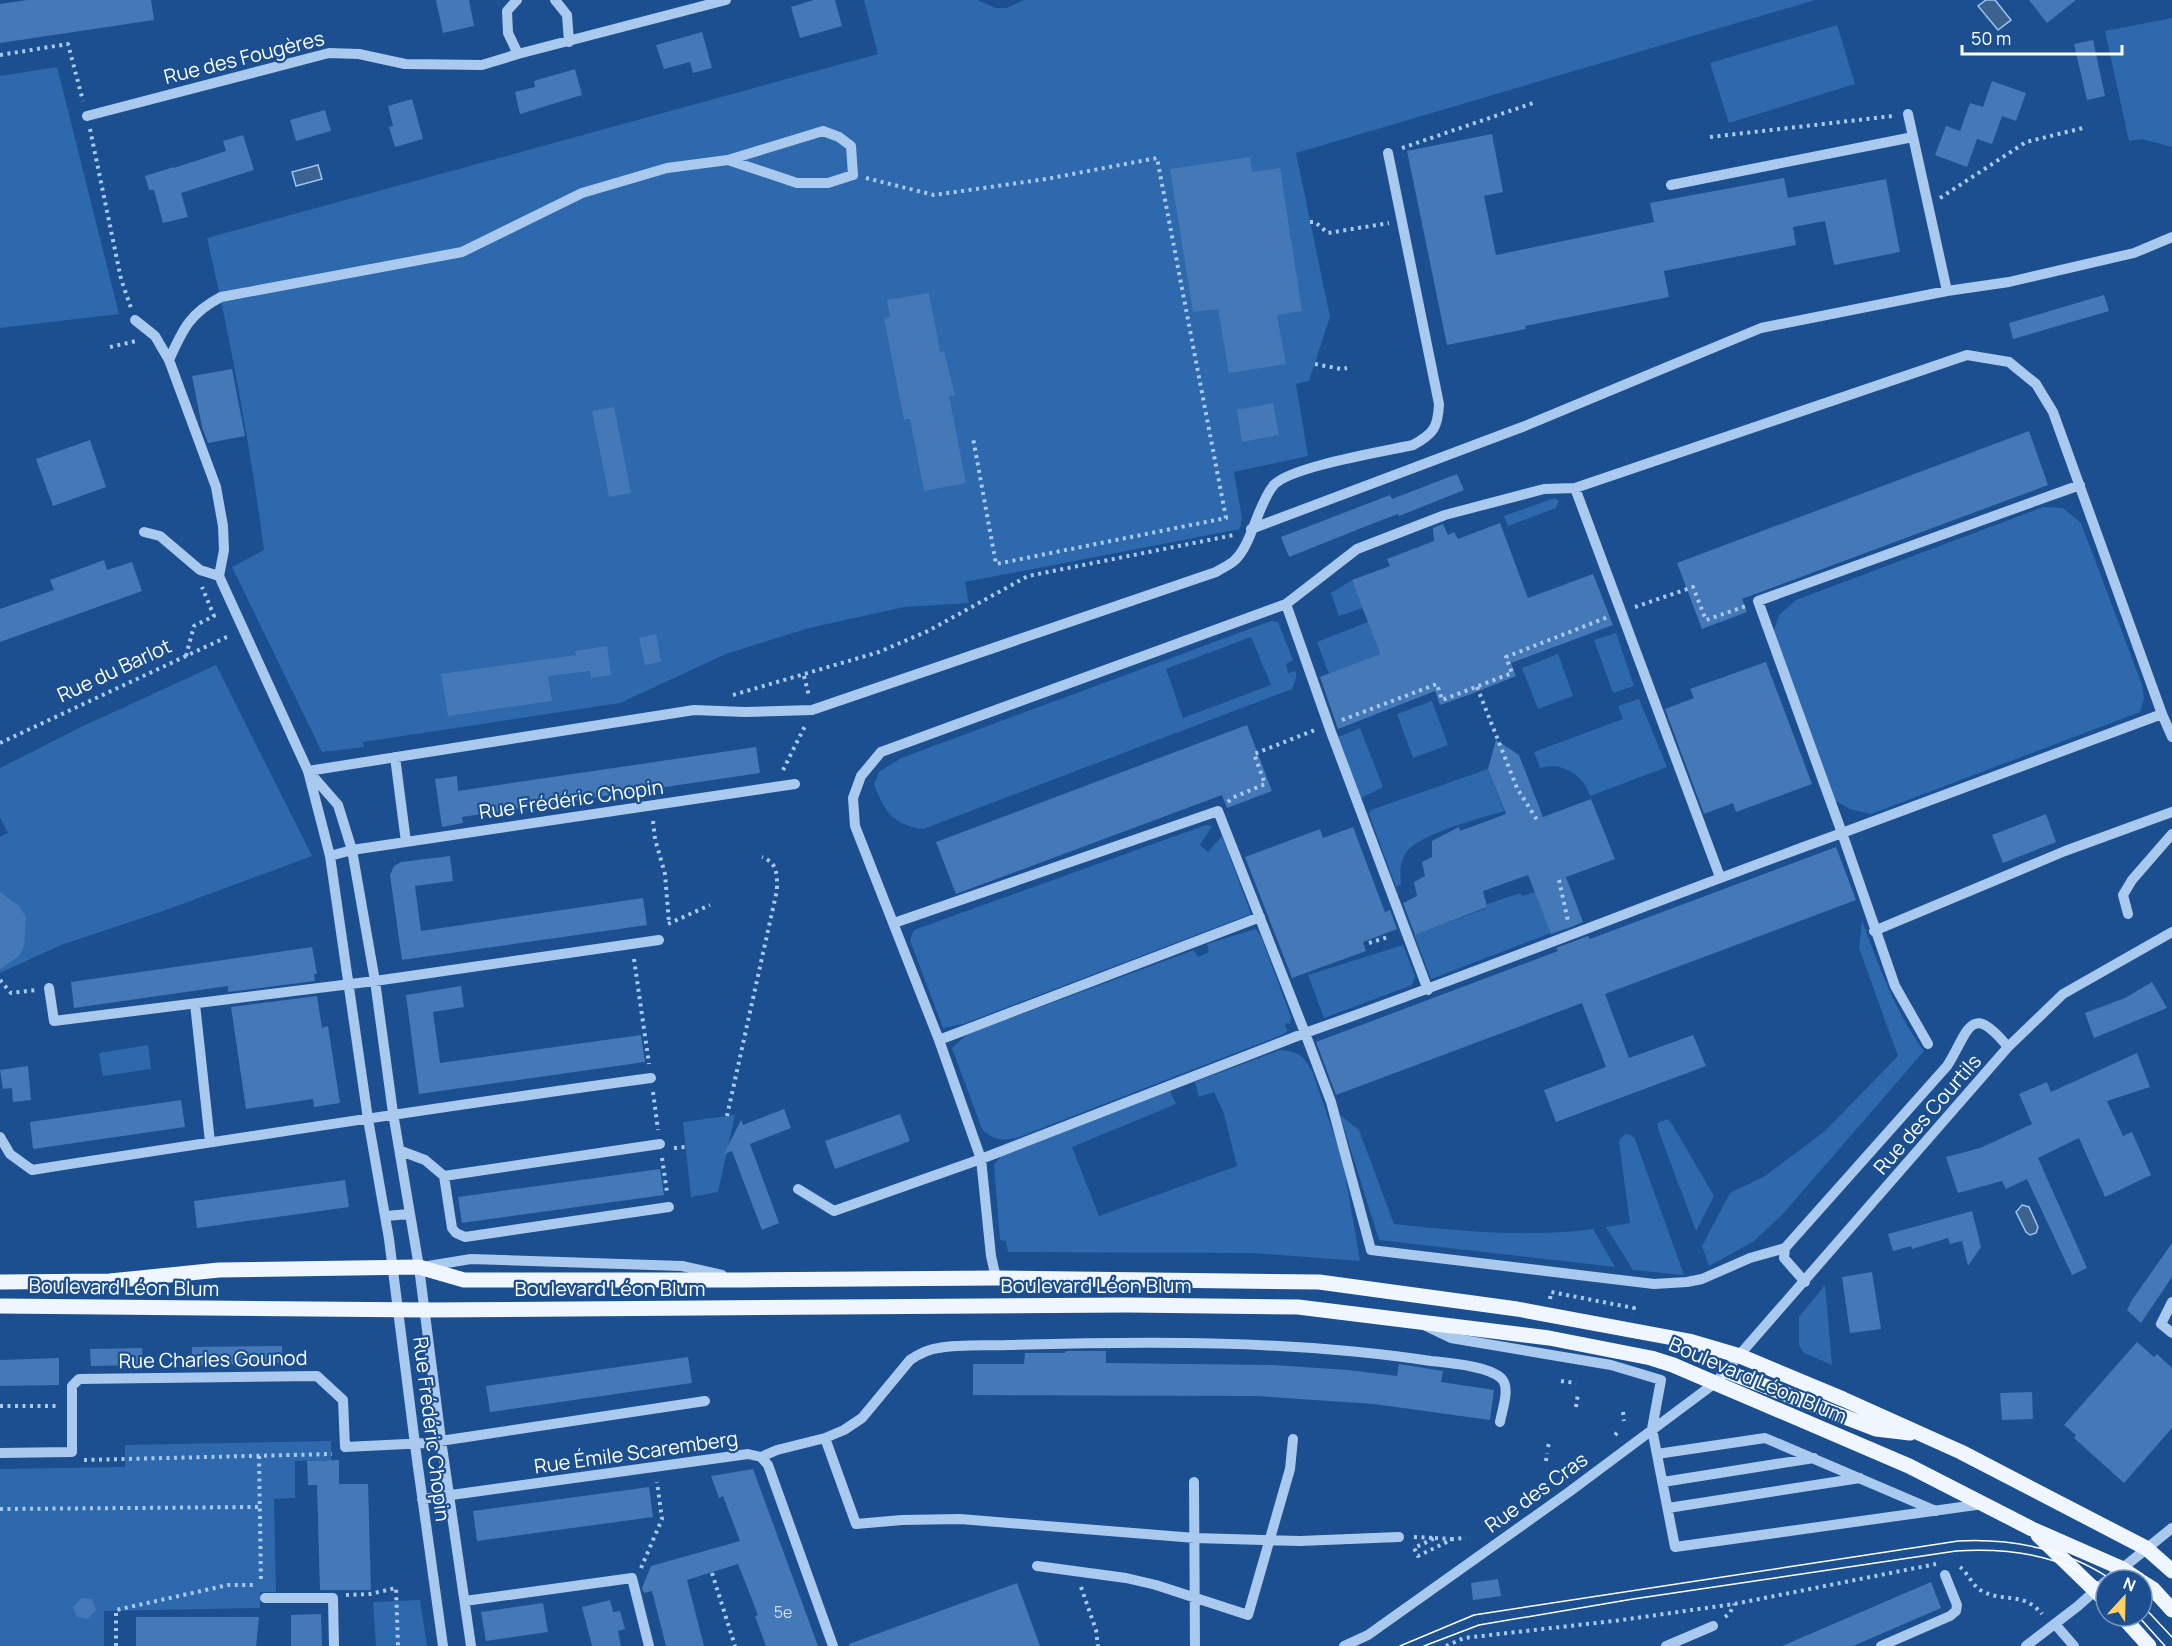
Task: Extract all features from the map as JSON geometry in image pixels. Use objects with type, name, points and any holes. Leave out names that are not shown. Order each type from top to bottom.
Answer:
[{"type":"main road","name":"Boulevard Léon Blum","points":[[0,1282],[110,1281],[219,1270],[419,1267],[464,1280],[996,1278],[1319,1282],[1517,1309],[1689,1341],[1740,1356],[1928,1436],[2146,1548],[2172,1571]]},
{"type":"main road","name":"Boulevard Léon Blum","points":[[0,1306],[399,1310],[1128,1305],[1298,1307],[1549,1338],[1651,1358],[1672,1365],[1909,1466],[2032,1529],[2121,1568]]},
{"type":"main road","name":"Boulevard Léon Blum","points":[[1726,1371],[1876,1429],[1928,1436]]},
{"type":"main road","points":[[2032,1529],[2094,1580]]},
{"type":"main road","name":"Boulevard Léon Blum","points":[[2154,1590],[2172,1610]]},
{"type":"main road","points":[[2133,1628],[2149,1646]]},
{"type":"street","points":[[517,0],[507,12],[508,33],[518,54]]},
{"type":"street","points":[[555,0],[567,15],[569,42]]},
{"type":"street","name":"Rue des Fougères","points":[[87,116],[329,53],[359,54],[405,64],[482,65],[726,0]]},
{"type":"street","points":[[1908,114],[1947,291]]},
{"type":"street","points":[[169,360],[185,327],[192,318],[199,310],[221,297],[462,252],[582,193],[667,168],[728,160],[823,131],[839,136],[851,146],[853,175],[828,183],[797,183],[728,160]]},
{"type":"street","points":[[1671,185],[1913,137]]},
{"type":"street","points":[[308,771],[694,710],[745,712],[812,710],[1216,572],[1236,560],[1244,548],[1274,484],[1293,473],[1413,445],[1429,436],[1435,428],[1439,404],[1388,153]]},
{"type":"street","points":[[1251,529],[1525,426],[1761,328],[1947,291],[2009,282],[2134,253],[2172,237]]},
{"type":"street","points":[[135,320],[155,336],[169,360],[216,487],[223,526],[224,550],[219,576],[200,570],[160,536],[144,532]]},
{"type":"street","points":[[996,1278],[991,1256],[981,1159],[939,1040],[855,826],[853,798],[861,777],[881,752],[1286,604],[1357,549],[1445,515],[1544,489],[1575,488],[1967,355],[2009,362],[2036,384],[2053,412],[2172,737]]},
{"type":"street","points":[[1928,1044],[1895,986],[1758,601],[2080,485]]},
{"type":"street","points":[[1575,488],[1720,877]]},
{"type":"street","name":"Rue Frédéric Chopin","points":[[219,576],[308,771],[330,856],[368,1119],[386,1216],[443,1646]]},
{"type":"street","points":[[1286,604],[1428,990]]},
{"type":"street","points":[[798,1189],[834,1211],[981,1159],[1305,1033],[1428,990],[1720,877],[2162,714]]},
{"type":"street","points":[[395,757],[406,842]]},
{"type":"street","name":"Rue Frédéric Chopin","points":[[308,771],[338,805],[352,850],[375,981],[393,1113],[419,1267],[471,1646]]},
{"type":"street","name":"Rue Frédéric Chopin","points":[[330,856],[352,850],[795,784]]},
{"type":"street","points":[[894,923],[1218,811],[1331,1102],[1371,1250],[1654,1284],[1702,1279],[1750,1258],[1785,1248],[1947,1066],[1965,1031],[1978,1023],[1990,1027],[2008,1047]]},
{"type":"street","points":[[1874,931],[2065,851],[2172,812]]},
{"type":"street","points":[[2128,914],[2123,895],[2132,880],[2172,834]]},
{"type":"street","points":[[939,1040],[1260,917]]},
{"type":"street","name":"Rue des Courtils","points":[[1740,1356],[2008,1047],[2063,994],[2172,932]]},
{"type":"street","points":[[49,988],[54,1021],[375,981],[658,940]]},
{"type":"street","points":[[195,1004],[210,1142]]},
{"type":"street","points":[[0,1137],[10,1154],[32,1170],[368,1119],[393,1113],[651,1078]]},
{"type":"street","points":[[444,1176],[660,1144]]},
{"type":"street","points":[[401,1151],[425,1160],[444,1176],[452,1228],[465,1238],[669,1207]]},
{"type":"street","points":[[386,1216],[409,1214]]},
{"type":"street","points":[[1785,1248],[1784,1258],[1804,1282]]},
{"type":"street","points":[[2172,1302],[2161,1324],[2172,1333]]},
{"type":"street","points":[[1418,1322],[1451,1338],[1611,1365],[1661,1380],[1652,1428],[1675,1546],[1986,1504]]},
{"type":"street","points":[[761,1456],[825,1438],[844,1430],[862,1418],[910,1360],[941,1347],[1064,1343],[1273,1344],[1394,1355],[1462,1365],[1493,1373],[1502,1379],[1505,1386],[1500,1422]]},
{"type":"street","name":"Rue des Cras","points":[[1344,1646],[1368,1635],[1569,1492],[1715,1383],[1740,1356]]},
{"type":"street","name":"Rue Charles Gounod","points":[[72,1452],[72,1386],[79,1379],[317,1376],[343,1400],[345,1447]]},
{"type":"street","name":"Rue Frédéric Chopin","points":[[441,1440],[705,1401]]},
{"type":"street","points":[[825,1438],[856,1524],[960,1519],[1195,1538],[1300,1541],[1399,1537]]},
{"type":"street","points":[[1657,1454],[1765,1438],[1936,1511]]},
{"type":"street","points":[[1037,1566],[1074,1570],[1156,1585],[1248,1615],[1290,1469],[1293,1439]]},
{"type":"street","points":[[345,1447],[415,1444],[441,1440]]},
{"type":"street","points":[[0,1454],[72,1452]]},
{"type":"street","name":"Rue Émile Scaremberg","points":[[422,1499],[748,1454],[761,1456],[768,1466],[834,1646]]},
{"type":"street","points":[[1662,1482],[1814,1458]]},
{"type":"street","points":[[1668,1508],[1861,1478]]},
{"type":"street","points":[[1194,1482],[1196,1646]]},
{"type":"street","points":[[2121,1568],[2172,1528]]},
{"type":"street","points":[[1881,1646],[1950,1616],[1956,1611],[1957,1605],[1945,1575]]},
{"type":"street","points":[[465,1601],[632,1578],[649,1646]]},
{"type":"street","points":[[2026,1646],[2094,1595]]},
{"type":"street","points":[[265,1598],[333,1598],[334,1646]]},
{"type":"street","points":[[2055,1624],[2074,1646]]},
{"type":"street","points":[[1666,1646],[1713,1626]]},
{"type":"path","points":[[0,55],[68,44],[87,116],[121,279],[135,320]]},
{"type":"path","points":[[1388,153],[1536,102]]},
{"type":"path","points":[[1710,137],[1908,114]]},
{"type":"path","points":[[1928,205],[2026,142],[2083,128]]},
{"type":"path","points":[[853,175],[898,184],[934,195],[1046,179],[1157,158],[1226,518],[996,564],[973,438]]},
{"type":"path","points":[[1310,222],[1315,222],[1328,233],[1401,220]]},
{"type":"path","points":[[110,347],[155,336]]},
{"type":"path","points":[[1316,364],[1347,368]]},
{"type":"path","points":[[727,697],[879,652],[918,635],[1028,576],[1239,534],[1251,529]]},
{"type":"path","points":[[186,656],[194,626],[214,616],[202,586],[205,572]]},
{"type":"path","points":[[1640,605],[1693,587],[1706,620],[1758,601]]},
{"type":"path","points":[[1218,811],[1232,798],[1264,784],[1254,754],[1437,684],[1442,700],[1476,687],[1512,673],[1506,657],[1622,612]]},
{"type":"path","name":"Rue du Barlot","points":[[0,742],[244,629]]},
{"type":"path","points":[[775,787],[812,710],[804,676]]},
{"type":"path","points":[[1476,687],[1516,788],[1537,819]]},
{"type":"path","points":[[651,806],[655,839],[665,874],[669,923]]},
{"type":"path","points":[[727,1116],[777,890],[775,866],[770,860],[762,857]]},
{"type":"path","points":[[1559,880],[1572,935]]},
{"type":"path","points":[[658,940],[659,933],[669,923],[710,905]]},
{"type":"path","points":[[1369,943],[1388,937]]},
{"type":"path","points":[[632,943],[669,1207]]},
{"type":"path","points":[[0,980],[10,993],[49,988]]},
{"type":"path","points":[[1550,1299],[1551,1292],[1597,1303],[1634,1308],[1633,1314]]},
{"type":"path","points":[[1561,1381],[1576,1383]]},
{"type":"path","points":[[1576,1407],[1578,1394]]},
{"type":"path","points":[[0,1406],[72,1406]]},
{"type":"path","points":[[1623,1412],[1624,1421]]},
{"type":"path","points":[[1615,1435],[1620,1430]]},
{"type":"path","points":[[1546,1461],[1550,1440]]},
{"type":"path","points":[[72,1452],[82,1460],[332,1454],[345,1447]]},
{"type":"path","points":[[259,1456],[261,1585],[265,1598]]},
{"type":"path","points":[[632,1578],[644,1566],[662,1519],[654,1466]]},
{"type":"path","points":[[0,1509],[259,1507]]},
{"type":"path","points":[[1399,1537],[1466,1538]]},
{"type":"path","points":[[1435,1538],[1414,1548],[1418,1556],[1453,1539]]},
{"type":"path","points":[[1446,1646],[1464,1638],[1622,1620],[1734,1604],[1942,1563]]},
{"type":"path","points":[[1956,1564],[1967,1573],[1979,1590],[1993,1596],[2014,1597],[2025,1601],[2032,1604],[2043,1616]]},
{"type":"path","points":[[1074,1570],[1096,1630],[1098,1646]]},
{"type":"path","points":[[712,1573],[735,1646]]},
{"type":"path","points":[[116,1646],[116,1610],[228,1585],[261,1585]]},
{"type":"path","points":[[348,1594],[370,1594],[396,1588],[398,1646]]},
{"type":"shaded area","points":[[864,0],[977,0],[996,8],[1007,8],[1024,0],[1815,0],[1296,153],[1330,317],[1309,381],[1296,384],[1308,456],[1234,472],[1242,518],[1240,529],[965,582],[969,603],[904,607],[809,628],[726,654],[620,703],[363,742],[364,747],[322,752],[232,567],[264,550],[239,393],[207,238],[878,54]]},
{"type":"shaded area","points":[[1986,0],[1995,0],[2011,20],[1998,30],[1978,6]]},
{"type":"shaded area","points":[[2172,18],[2172,147],[2142,139],[2129,141],[2105,31]]},
{"type":"shaded area","points":[[1837,25],[1855,84],[1729,123],[1710,63]]},
{"type":"shaded area","points":[[57,67],[119,314],[0,328],[0,76]]},
{"type":"shaded area","points":[[318,165],[322,179],[296,186],[292,172]]},
{"type":"shaded area","points":[[1555,498],[1559,501],[1556,508],[1508,526],[1504,516]]},
{"type":"shaded area","points":[[2043,507],[2063,508],[2081,523],[2142,685],[2144,698],[2140,712],[1871,814],[1850,809],[1834,800],[1773,633],[1779,615],[1796,600]]},
{"type":"shaded area","points":[[1352,580],[1363,608],[1339,616],[1331,593]]},
{"type":"shaded area","points":[[1271,621],[1278,622],[1293,660],[1286,664],[1288,673],[1296,671],[1292,689],[923,829],[904,824],[891,815],[874,784],[879,772],[901,758]],"holes":[[[1251,637],[1271,685],[1183,718],[1166,669]]]},
{"type":"shaded area","points":[[1368,622],[1380,654],[1329,674],[1317,642]]},
{"type":"shaded area","points":[[1616,633],[1634,686],[1613,693],[1594,640]]},
{"type":"shaded area","points":[[1558,654],[1573,696],[1538,709],[1522,668]]},
{"type":"shaded area","points":[[216,665],[312,856],[163,911],[61,945],[0,973],[0,837],[8,833],[0,818],[0,768],[79,728]]},
{"type":"shaded area","points":[[1639,699],[1667,767],[1590,796],[1583,782],[1571,771],[1556,766],[1540,768],[1534,752],[1623,719],[1618,706]]},
{"type":"shaded area","points":[[1432,701],[1448,745],[1413,758],[1397,714]]},
{"type":"shaded area","points":[[1360,728],[1383,787],[1361,798],[1338,737]]},
{"type":"shaded area","points":[[1488,769],[1504,811],[1436,833],[1412,846],[1402,861],[1401,884],[1396,887],[1369,814],[1371,810]]},
{"type":"shaded area","points":[[1206,825],[1212,826],[1200,845],[1208,852],[1222,836],[1251,914],[963,1024],[943,1028],[910,940],[914,930]]},
{"type":"shaded area","points":[[1535,892],[1551,933],[1431,979],[1414,935],[1487,908],[1487,904],[1520,893],[1522,896]]},
{"type":"shaded area","points":[[1862,921],[1896,1005],[1924,1051],[1782,1215],[1753,1242],[1709,1266],[1702,1246],[1730,1193],[1765,1176],[1824,1132],[1898,1056],[1859,948]]},
{"type":"shaded area","points":[[1255,929],[1260,934],[1291,1017],[1290,1024],[1286,1023],[1285,1027],[1288,1030],[1284,1034],[1019,1137],[999,1139],[982,1129],[952,1048],[968,1034],[1194,950],[1198,957],[1209,952],[1207,944]]},
{"type":"shaded area","points":[[1403,945],[1415,976],[1412,985],[1324,1018],[1308,975]]},
{"type":"shaded area","points":[[148,1045],[151,1069],[103,1076],[99,1053]]},
{"type":"shaded area","points":[[1280,1050],[1300,1055],[1312,1071],[1343,1161],[1360,1261],[1253,1253],[1008,1252],[1006,1241],[1000,1240],[994,1165],[1001,1156],[1170,1091],[1176,1104],[1072,1147],[1099,1216],[1237,1166],[1224,1114],[1214,1092],[1199,1097],[1195,1082]]},
{"type":"shaded area","points":[[735,1115],[718,1192],[691,1197],[683,1122]]},
{"type":"shaded area","points":[[1340,1115],[1359,1130],[1394,1224],[1518,1233],[1593,1229],[1615,1267],[1379,1240]]},
{"type":"shaded area","points":[[1667,1119],[1714,1196],[1696,1231],[1658,1129],[1658,1123]]},
{"type":"shaded area","points":[[1626,1134],[1635,1139],[1684,1275],[1633,1270],[1606,1227],[1630,1223],[1619,1143]]},
{"type":"shaded area","points":[[2022,1205],[2029,1207],[2038,1227],[2036,1233],[2030,1235],[2026,1232],[2016,1212]]},
{"type":"shaded area","points":[[1825,1285],[1832,1365],[1804,1353],[1799,1345],[1799,1317]]},
{"type":"shaded area","points":[[331,1441],[331,1460],[295,1461],[295,1498],[274,1499],[276,1592],[260,1592],[260,1608],[104,1611],[104,1646],[0,1646],[0,1469],[125,1467],[125,1445]]},
{"type":"shaded area","points":[[420,1600],[427,1646],[376,1646],[373,1602]]},
{"type":"building","points":[[28,0],[151,0],[154,20],[0,43],[0,4]]},
{"type":"building","points":[[436,0],[469,0],[474,26],[443,33]]},
{"type":"building","points":[[814,0],[835,0],[842,26],[800,38],[791,7]]},
{"type":"building","points":[[2029,0],[2076,0],[2047,23]]},
{"type":"building","points":[[702,32],[712,68],[693,73],[690,62],[664,69],[656,45]]},
{"type":"building","points":[[2093,40],[2105,96],[2087,100],[2074,44]]},
{"type":"building","points":[[575,69],[582,95],[520,114],[515,92],[535,87],[534,81]]},
{"type":"building","points":[[1992,81],[2026,93],[2016,121],[2002,116],[1992,144],[1977,139],[1967,167],[1935,155],[1946,126],[1960,131],[1970,103],[1983,107]]},
{"type":"building","points":[[412,99],[423,139],[395,147],[389,127],[393,126],[388,106]]},
{"type":"building","points":[[325,110],[331,131],[296,141],[290,120]]},
{"type":"building","points":[[1492,134],[1503,192],[1484,196],[1496,255],[1654,222],[1650,203],[1784,178],[1788,198],[1886,179],[1900,252],[1834,265],[1825,221],[1793,227],[1796,245],[1664,271],[1669,297],[1525,326],[1526,329],[1447,345],[1407,151]]},
{"type":"building","points":[[243,135],[254,170],[181,193],[188,217],[163,223],[154,190],[149,190],[145,176],[226,151],[223,141]]},
{"type":"building","points":[[1250,157],[1252,172],[1280,168],[1302,311],[1277,315],[1286,364],[1229,373],[1218,309],[1193,312],[1170,169]]},
{"type":"building","points":[[929,293],[940,352],[944,351],[955,395],[949,396],[966,483],[924,491],[910,419],[904,420],[884,318],[890,317],[887,300]]},
{"type":"building","points":[[2104,295],[2109,311],[2013,339],[2009,323]]},
{"type":"building","points":[[232,369],[245,436],[208,443],[202,427],[192,376]]},
{"type":"building","points":[[1273,403],[1279,435],[1242,442],[1237,410]]},
{"type":"building","points":[[614,407],[631,493],[609,497],[592,411]]},
{"type":"building","points":[[2029,431],[2048,485],[1742,599],[1747,612],[1702,629],[1677,563]]},
{"type":"building","points":[[90,440],[106,487],[53,506],[36,459]]},
{"type":"building","points":[[1457,474],[1464,490],[1289,557],[1281,537],[1390,495],[1392,499]]},
{"type":"building","points":[[1500,523],[1528,598],[1593,574],[1613,625],[1511,663],[1516,676],[1471,694],[1440,705],[1435,691],[1338,729],[1320,677],[1380,654],[1352,580],[1390,566],[1387,559],[1434,541],[1433,528],[1443,524],[1448,535],[1454,532],[1458,539]]},
{"type":"building","points":[[104,560],[107,570],[132,562],[142,591],[0,642],[0,609],[54,590],[50,580]]},
{"type":"building","points":[[656,634],[661,662],[645,665],[639,638]]},
{"type":"building","points":[[607,646],[611,675],[591,678],[590,671],[548,676],[552,701],[448,716],[441,674],[576,655],[575,651]]},
{"type":"building","points":[[1766,662],[1812,784],[1736,812],[1733,803],[1704,814],[1665,709],[1694,698],[1690,689]]},
{"type":"building","points":[[1247,725],[1272,791],[1227,808],[1222,795],[956,894],[936,842]]},
{"type":"building","points":[[1496,740],[1519,755],[1543,817],[1591,799],[1615,859],[1566,877],[1583,922],[1571,927],[1551,934],[1528,875],[1483,891],[1487,907],[1415,935],[1403,903],[1417,896],[1414,882],[1425,876],[1422,862],[1432,857],[1432,841],[1459,827],[1460,831],[1506,814],[1488,769]]},
{"type":"building","points":[[756,747],[760,773],[462,817],[463,823],[442,827],[435,779],[457,776],[458,791]]},
{"type":"building","points":[[2046,814],[2056,842],[2003,863],[1992,835]]},
{"type":"building","points":[[1353,827],[1385,912],[1390,910],[1397,929],[1363,942],[1366,951],[1292,978],[1245,857],[1320,829],[1323,838]]},
{"type":"building","points":[[1836,847],[1856,900],[1605,994],[1629,1058],[1693,1035],[1706,1066],[1556,1122],[1544,1090],[1606,1067],[1582,1003],[1336,1095],[1316,1042],[1558,951],[1556,948],[1588,936],[1590,939]]},
{"type":"building","points":[[450,856],[453,881],[415,886],[421,931],[643,898],[647,925],[402,960],[390,875],[394,866],[401,862]]},
{"type":"building","points":[[0,892],[19,906],[26,917],[24,947],[19,956],[0,969]]},
{"type":"building","points":[[312,947],[317,974],[314,974],[315,981],[228,992],[228,986],[74,1008],[71,982]]},
{"type":"building","points":[[2152,982],[2167,1008],[2094,1038],[2085,1013],[2125,998]]},
{"type":"building","points":[[461,986],[464,1007],[433,1012],[440,1063],[641,1035],[645,1062],[419,1094],[406,995]]},
{"type":"building","points":[[317,996],[322,1028],[328,1026],[340,1103],[314,1107],[313,1099],[246,1109],[231,1007]]},
{"type":"building","points":[[2137,1053],[2150,1087],[2107,1101],[2123,1136],[2132,1132],[2151,1175],[2105,1197],[2079,1138],[2038,1158],[2087,1268],[2072,1275],[2027,1179],[2006,1189],[2002,1181],[1958,1193],[1946,1157],[1980,1148],[2032,1124],[2019,1094],[2047,1082],[2051,1092]]},
{"type":"building","points":[[28,1066],[31,1100],[13,1102],[12,1088],[3,1089],[0,1070]]},
{"type":"building","points":[[181,1100],[185,1127],[33,1149],[30,1122]]},
{"type":"building","points":[[784,1109],[791,1128],[750,1144],[779,1223],[762,1230],[732,1151],[724,1154],[741,1120],[743,1125]]},
{"type":"building","points":[[900,1114],[910,1141],[835,1169],[825,1141]]},
{"type":"building","points":[[660,1169],[664,1195],[462,1223],[458,1197]]},
{"type":"building","points":[[345,1180],[349,1207],[197,1228],[194,1201]]},
{"type":"building","points":[[1972,1211],[1981,1247],[1968,1266],[1962,1241],[1950,1244],[1948,1238],[1912,1249],[1911,1246],[1893,1251],[1888,1234]]},
{"type":"building","points":[[2172,1243],[2172,1277],[2141,1323],[2127,1310]]},
{"type":"building","points":[[1872,1272],[1881,1329],[1850,1333],[1842,1277]]},
{"type":"building","points":[[2137,1342],[2154,1357],[2157,1354],[2172,1368],[2172,1428],[2124,1483],[2074,1438],[2076,1435],[2064,1425]]},
{"type":"building","points":[[282,1346],[282,1363],[192,1365],[192,1347]]},
{"type":"building","points":[[142,1348],[143,1365],[91,1366],[90,1349]]},
{"type":"building","points":[[1066,1351],[1106,1351],[1106,1363],[1273,1365],[1397,1376],[1399,1364],[1443,1371],[1441,1382],[1494,1390],[1490,1420],[1374,1404],[1256,1396],[973,1395],[973,1364],[1024,1364],[1025,1353],[1065,1353]]},
{"type":"building","points":[[688,1357],[692,1383],[490,1412],[486,1386]]},
{"type":"building","points":[[59,1358],[59,1385],[0,1386],[0,1360]]},
{"type":"building","points":[[2032,1392],[2033,1419],[2002,1420],[2000,1393]]},
{"type":"building","points":[[339,1460],[339,1484],[368,1484],[371,1590],[320,1590],[317,1485],[308,1485],[307,1461]]},
{"type":"building","points":[[753,1469],[818,1646],[766,1646],[755,1616],[758,1615],[738,1564],[687,1580],[704,1646],[666,1646],[652,1591],[644,1593],[642,1588],[651,1566],[740,1541],[723,1496],[719,1498],[711,1476]]},
{"type":"building","points":[[649,1487],[653,1517],[477,1541],[473,1511]]},
{"type":"building","points":[[1498,1579],[1501,1596],[1473,1600],[1471,1583]]},
{"type":"building","points":[[1931,1582],[1941,1608],[1853,1646],[1782,1646]]},
{"type":"building","points":[[1017,1583],[1040,1646],[849,1646],[849,1644]]},
{"type":"building","points":[[82,1598],[92,1599],[96,1610],[88,1619],[77,1617],[73,1607]]},
{"type":"building","points":[[610,1600],[613,1612],[620,1611],[625,1629],[618,1631],[621,1646],[592,1646],[582,1607]]},
{"type":"building","points":[[543,1603],[548,1632],[486,1641],[481,1612]]},
{"type":"building","points":[[321,1614],[322,1646],[291,1646],[291,1615]]},
{"type":"building","points":[[136,1617],[259,1617],[256,1646],[136,1646]]},
{"type":"tram line","points":[[1400,1646],[1474,1615],[1958,1541],[1998,1541],[2038,1548],[2057,1553],[2094,1569]]},
{"type":"tram line","points":[[1424,1646],[1479,1625],[1633,1599],[1956,1551],[2015,1552],[2035,1556],[2072,1568],[2094,1580]]},
{"type":"tram line","points":[[2154,1618],[2172,1637]]},
{"type":"tram line","points":[[2149,1628],[2165,1646]]}]
